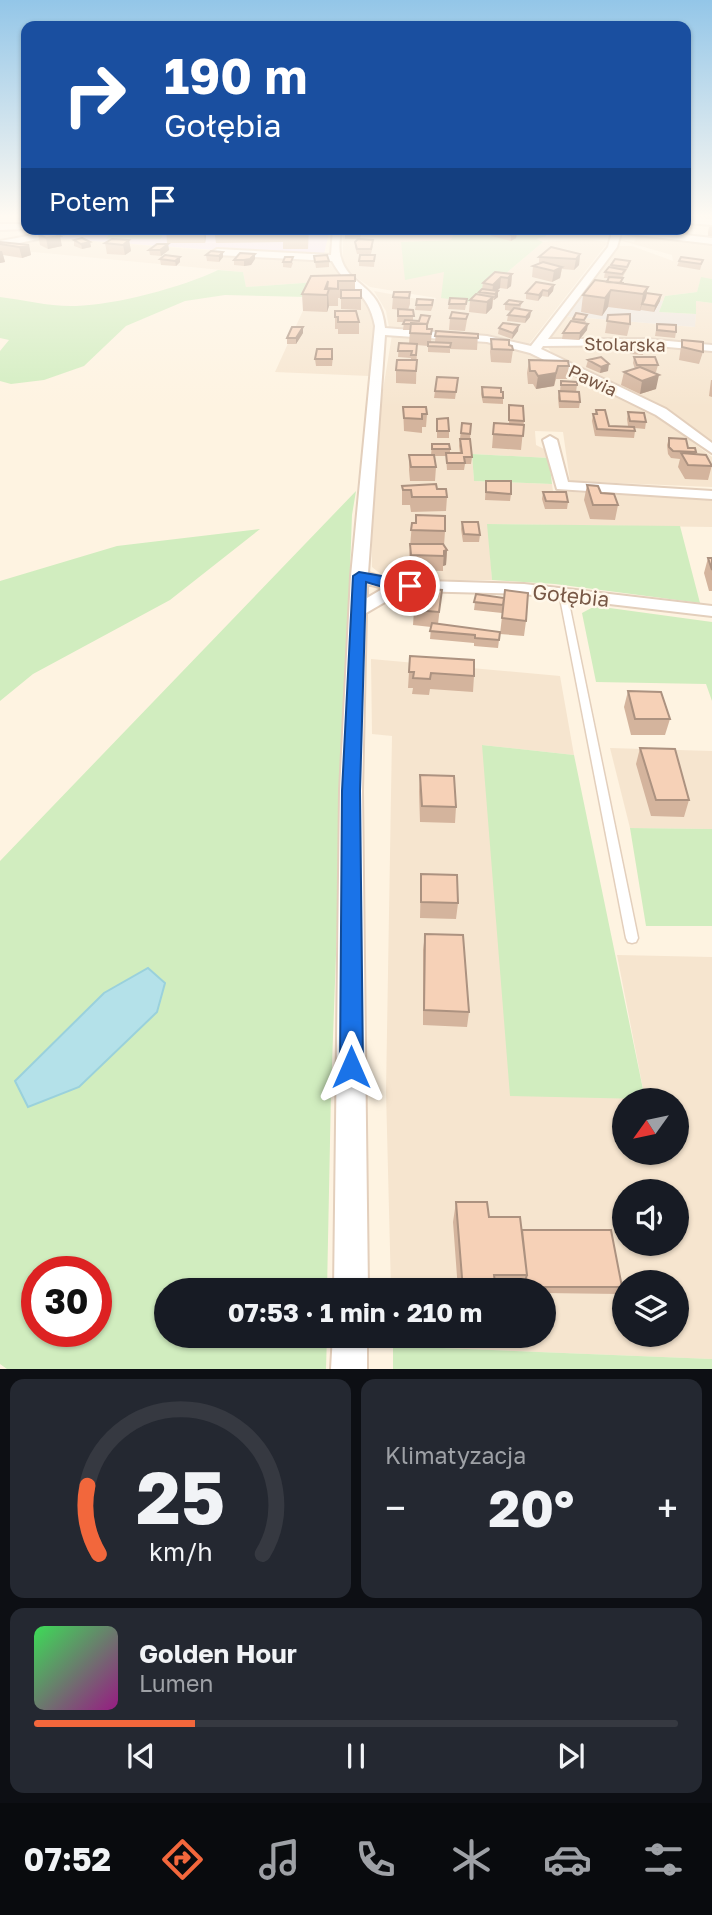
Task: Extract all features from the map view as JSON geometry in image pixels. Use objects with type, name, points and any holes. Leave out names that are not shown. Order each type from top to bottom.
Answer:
[{"type":"street","points":[[351,1278],[351,791],[360,608],[359,576],[380,331],[379,312],[374,301],[353,280]]},
{"type":"street","points":[[536,346],[587,280]]},
{"type":"street","name":"Pawia","points":[[380,331],[487,339],[536,346],[661,412],[712,449]]},
{"type":"street","name":"Stolarska","points":[[536,346],[646,342],[712,348]]},
{"type":"street","points":[[550,440],[562,486],[712,495]]},
{"type":"street","name":"Gołębia","points":[[359,576],[391,585],[563,593],[712,611]]},
{"type":"street","name":"Gołębia","points":[[360,608],[392,591],[429,586]]},
{"type":"street","points":[[349,1369],[350,1348]]},
{"type":"lane","points":[[563,593],[632,938]]},
{"type":"shaded area","points":[[245,280],[345,280],[364,294],[372,314],[375,339],[369,376],[275,372],[316,282],[246,287]]},
{"type":"shaded area","points":[[360,280],[451,280],[472,302],[498,280],[579,280],[529,344],[475,335],[389,327],[386,311],[374,291],[433,302],[436,298],[370,287]]},
{"type":"shaded area","points":[[590,280],[700,280],[697,292],[665,296],[663,301],[583,289]]},
{"type":"shaded area","points":[[583,289],[663,301],[659,312],[696,314],[695,327],[562,316]]},
{"type":"shaded area","points":[[696,301],[712,303],[712,346],[547,339],[562,316],[695,327]]},
{"type":"shaded area","points":[[392,335],[485,340],[524,351],[658,416],[712,457],[712,487],[570,481],[563,432],[535,431],[536,445],[548,451],[549,458],[472,454],[474,481],[552,484],[553,491],[712,499],[712,527],[488,524],[492,580],[392,580],[382,575],[372,567],[371,492]]},
{"type":"shaded area","points":[[618,344],[712,351],[712,442],[671,412],[554,356],[547,346]]},
{"type":"shaded area","points":[[371,659],[560,676],[574,755],[482,745],[640,1088],[612,1088],[612,1166],[690,1166],[690,1088],[643,1088],[617,955],[712,957],[712,1359],[442,1348],[556,1348],[556,1278],[391,1278],[386,1091],[392,736],[372,734]]},
{"type":"shaded area","points":[[610,748],[712,751],[712,829],[630,828]]},
{"type":"green space","points":[[194,280],[245,280],[246,287],[317,282],[308,297],[225,295],[185,301],[126,326],[84,366],[44,380],[11,384],[0,381],[0,351],[9,340],[0,338],[0,297],[57,305],[92,305]]},
{"type":"green space","points":[[443,280],[498,280],[472,302],[441,298]]},
{"type":"green space","points":[[700,280],[712,280],[712,303],[696,301],[696,314],[659,312],[665,296],[697,292]]},
{"type":"green space","points":[[472,454],[549,458],[552,484],[474,481]]},
{"type":"green space","points":[[356,491],[352,515],[331,1092],[327,1278],[154,1278],[154,1348],[327,1348],[326,1369],[7,1369],[0,1364],[0,861]]},
{"type":"green space","points":[[487,524],[680,526],[700,603],[555,584],[492,580]]},
{"type":"green space","points":[[260,529],[170,600],[33,674],[0,701],[0,581],[117,546]]},
{"type":"green space","points":[[595,606],[712,622],[712,701],[706,684],[596,682],[582,613]]},
{"type":"green space","points":[[482,745],[574,755],[643,1088],[612,1088],[612,1098],[510,1096]]},
{"type":"green space","points":[[630,828],[712,829],[712,926],[646,926]]},
{"type":"green space","points":[[393,1348],[712,1359],[712,1369],[393,1369]]},
{"type":"water","points":[[148,968],[165,983],[157,1012],[79,1087],[28,1107],[15,1081],[104,993]]},
{"type":"building","points":[[309,280],[355,280],[338,281],[338,289],[327,288],[328,281],[325,289],[329,289],[327,295],[302,294]]},
{"type":"building","points":[[486,280],[498,280],[493,285],[483,283]]},
{"type":"building","points":[[595,280],[648,287],[643,294],[611,290],[605,298],[583,295]]},
{"type":"building","points":[[608,280],[622,280],[620,283],[607,282]]},
{"type":"building","points":[[536,282],[554,285],[539,295],[526,293]]},
{"type":"building","points":[[482,289],[498,291],[495,294],[479,292]]},
{"type":"building","points":[[341,290],[361,290],[361,298],[341,298]]},
{"type":"building","points":[[394,292],[410,292],[409,298],[393,297]]},
{"type":"building","points":[[646,293],[661,295],[655,306],[642,304]]},
{"type":"building","points":[[476,294],[493,297],[487,302],[470,300]]},
{"type":"building","points":[[450,298],[467,299],[466,304],[449,304]]},
{"type":"building","points":[[417,299],[433,300],[432,305],[416,305]]},
{"type":"building","points":[[509,300],[522,302],[519,305],[505,304]]},
{"type":"building","points":[[514,308],[531,311],[526,317],[508,315]]},
{"type":"building","points":[[398,309],[413,310],[414,316],[398,316]]},
{"type":"building","points":[[335,311],[356,311],[359,322],[338,322]]},
{"type":"building","points":[[452,312],[468,314],[466,319],[450,318]]},
{"type":"building","points":[[576,313],[587,315],[584,320],[573,319]]},
{"type":"building","points":[[630,314],[630,324],[607,321],[608,315]]},
{"type":"building","points":[[421,315],[430,316],[427,324],[403,324],[405,320],[419,321]]},
{"type":"building","points":[[571,321],[588,324],[580,333],[563,333]]},
{"type":"building","points":[[411,323],[427,324],[427,329],[432,329],[431,334],[410,333]]},
{"type":"building","points":[[503,323],[519,325],[513,333],[499,328]]},
{"type":"building","points":[[657,324],[676,325],[676,332],[657,330]]},
{"type":"building","points":[[292,327],[303,327],[296,338],[287,338]]},
{"type":"building","points":[[436,331],[478,334],[478,338],[435,336]]},
{"type":"building","points":[[491,339],[509,340],[513,350],[492,349]]},
{"type":"building","points":[[682,340],[703,342],[703,352],[682,347]]},
{"type":"building","points":[[428,342],[451,343],[450,347],[428,346]]},
{"type":"building","points":[[629,342],[641,342],[644,348],[631,348]]},
{"type":"building","points":[[399,343],[417,344],[416,355],[411,355],[412,351],[398,351]]},
{"type":"building","points":[[317,349],[332,349],[332,359],[315,359]]},
{"type":"building","points":[[601,357],[609,364],[601,367],[588,360]]},
{"type":"building","points":[[634,357],[655,357],[658,365],[637,365]]},
{"type":"building","points":[[397,360],[417,360],[416,371],[396,370]]},
{"type":"building","points":[[529,360],[568,361],[569,366],[558,366],[556,373],[538,376],[535,371],[530,371]]},
{"type":"building","points":[[640,367],[659,375],[642,381],[624,372]]},
{"type":"building","points":[[437,377],[458,378],[456,392],[435,391]]},
{"type":"building","points":[[561,381],[577,382],[577,385],[561,385]]},
{"type":"building","points":[[482,387],[501,388],[503,398],[483,397]]},
{"type":"building","points":[[559,391],[579,392],[580,402],[560,401]]},
{"type":"building","points":[[509,405],[523,406],[524,421],[509,420]]},
{"type":"building","points":[[403,407],[426,407],[427,414],[422,414],[422,419],[404,418]]},
{"type":"building","points":[[596,410],[605,410],[609,426],[634,427],[635,431],[597,429],[593,414],[597,414]]},
{"type":"building","points":[[628,412],[644,413],[646,422],[630,421]]},
{"type":"building","points":[[448,418],[449,431],[437,431],[437,419]]},
{"type":"building","points":[[462,423],[471,424],[470,434],[461,433]]},
{"type":"building","points":[[494,423],[524,425],[523,436],[493,434]]},
{"type":"building","points":[[669,438],[686,439],[688,448],[695,448],[696,452],[673,451],[669,447]]},
{"type":"building","points":[[460,439],[470,439],[472,457],[464,457],[465,463],[447,463],[446,453],[462,453]]},
{"type":"building","points":[[432,444],[449,444],[450,449],[432,449]]},
{"type":"building","points":[[681,453],[706,455],[712,466],[688,465]]},
{"type":"building","points":[[409,455],[434,455],[436,467],[411,467]]},
{"type":"building","points":[[486,481],[511,481],[511,494],[486,492]]},
{"type":"building","points":[[436,484],[437,489],[446,489],[447,497],[412,497],[411,490],[403,490],[402,486]]},
{"type":"building","points":[[587,485],[598,486],[601,493],[614,494],[618,505],[593,505]]},
{"type":"building","points":[[543,492],[566,492],[568,502],[546,501]]},
{"type":"building","points":[[416,515],[445,516],[445,531],[411,530],[412,523],[416,523]]},
{"type":"building","points":[[462,522],[478,522],[480,535],[464,534]]},
{"type":"building","points":[[410,544],[443,544],[447,550],[444,551],[444,556],[411,555]]},
{"type":"building","points":[[417,588],[442,590],[439,612],[414,610]]},
{"type":"building","points":[[505,590],[528,593],[526,621],[502,618]]},
{"type":"building","points":[[476,594],[504,598],[503,605],[474,602]]},
{"type":"building","points":[[432,623],[500,632],[499,640],[430,631]]},
{"type":"building","points":[[410,656],[474,660],[474,676],[431,673],[430,679],[413,678],[414,672],[409,672]]},
{"type":"building","points":[[628,691],[661,692],[670,719],[635,719]]},
{"type":"building","points":[[640,748],[675,749],[689,800],[656,800]]},
{"type":"building","points":[[420,775],[454,776],[456,807],[422,806]]},
{"type":"building","points":[[421,874],[457,875],[458,903],[421,902]]},
{"type":"building","points":[[425,934],[463,935],[469,1012],[424,1010]]},
{"type":"building","points":[[456,1202],[487,1202],[489,1217],[520,1217],[527,1275],[462,1278]]},
{"type":"building","points":[[522,1230],[611,1230],[612,1256],[616,1256],[619,1270],[612,1270],[612,1287],[556,1287],[556,1278],[526,1278]]},
{"type":"route","points":[[351,1067],[351,791],[360,608],[359,576],[391,585],[410,586]]}]
